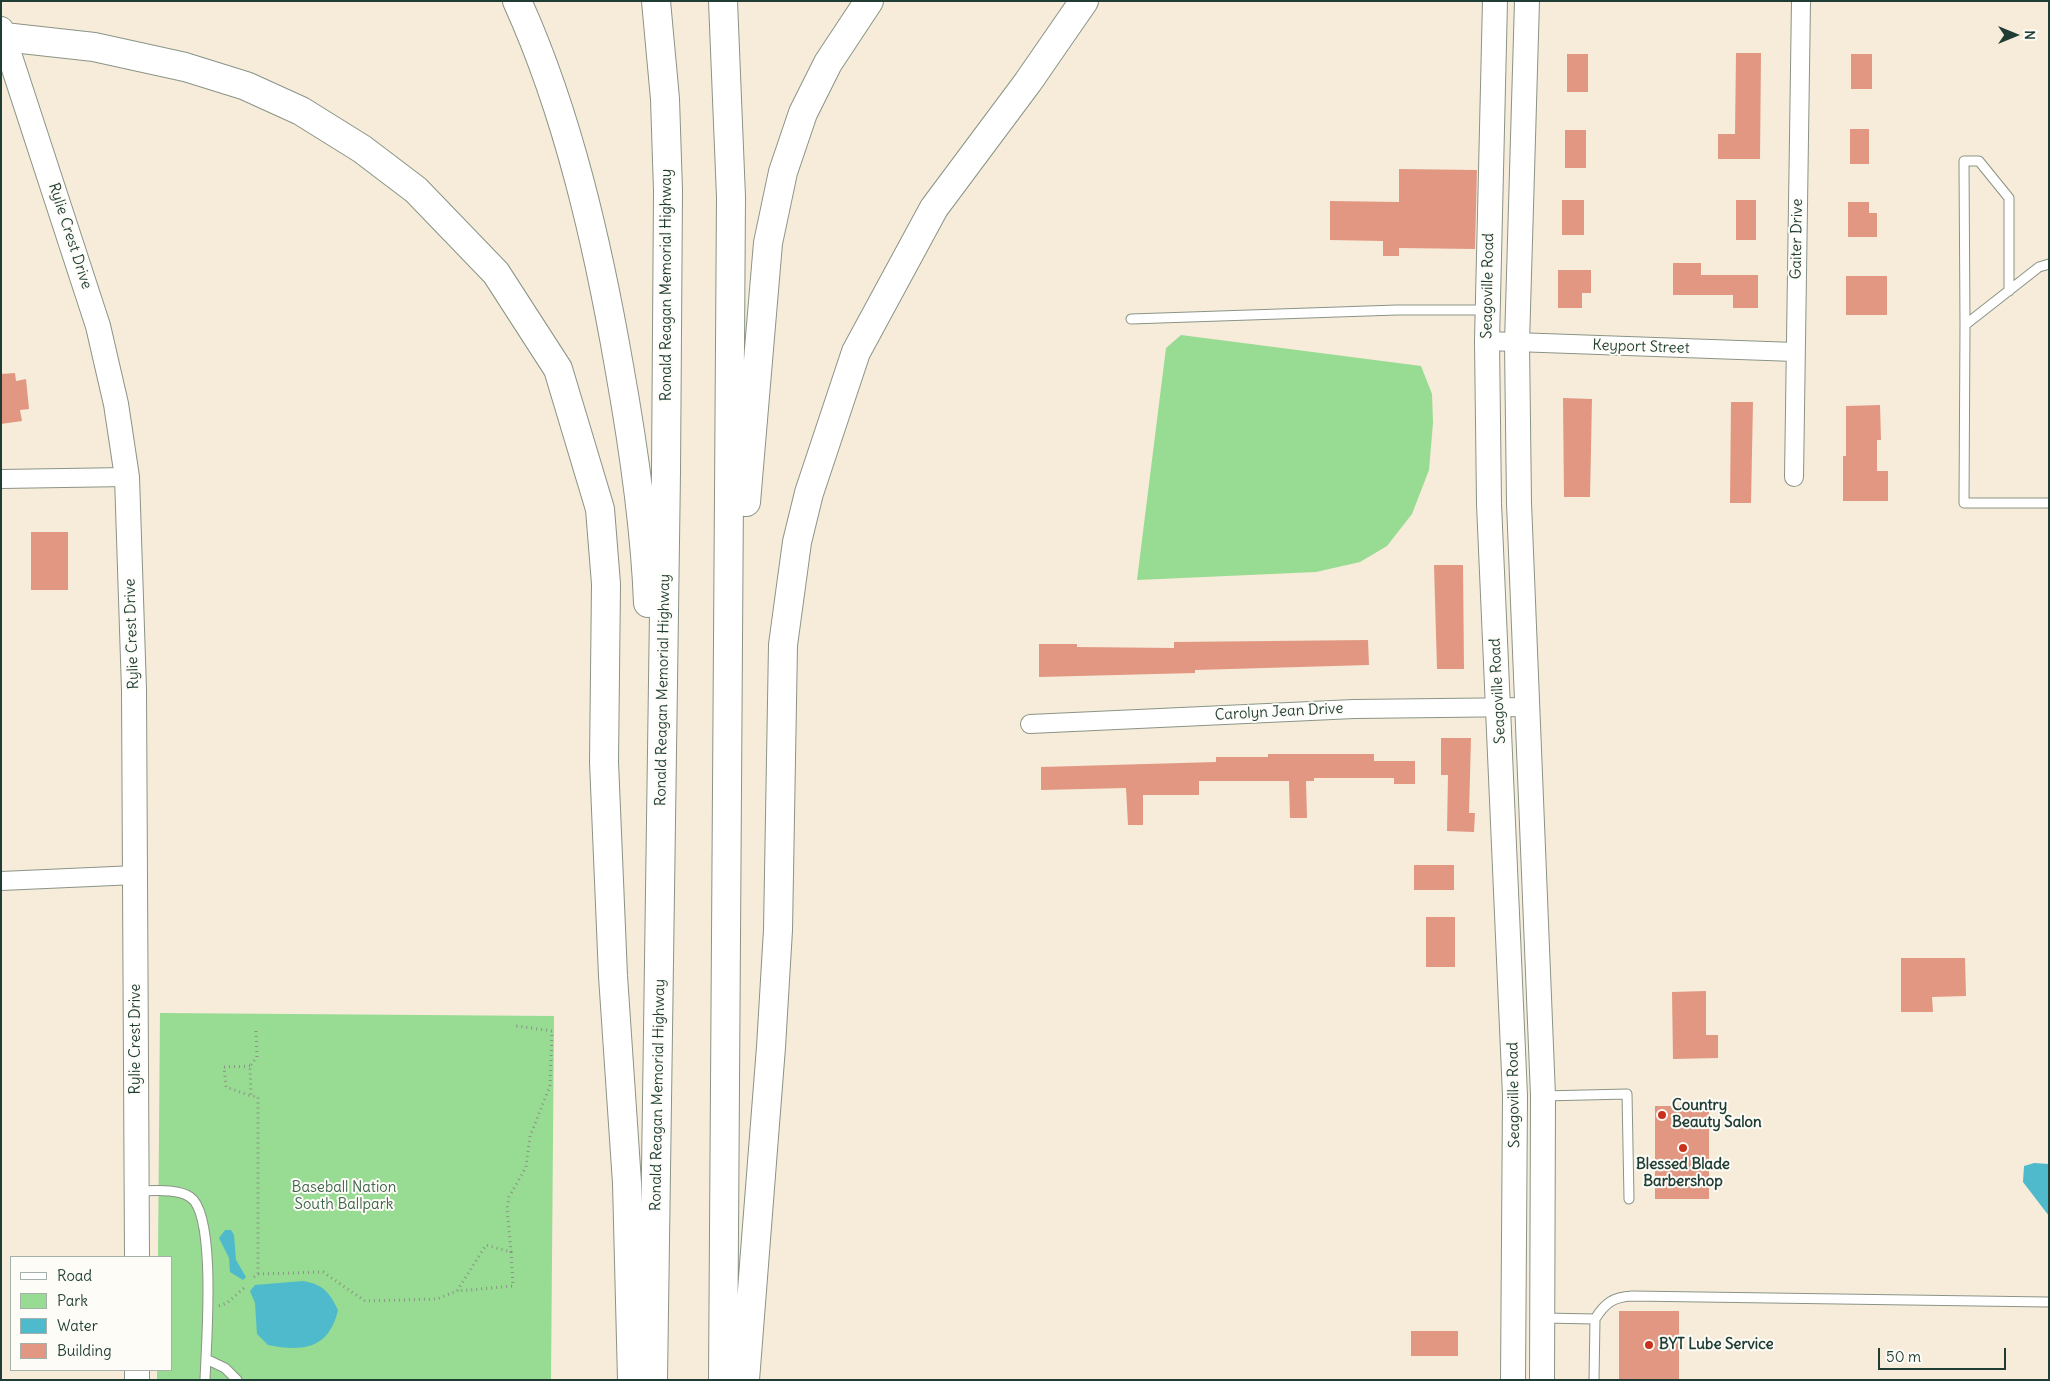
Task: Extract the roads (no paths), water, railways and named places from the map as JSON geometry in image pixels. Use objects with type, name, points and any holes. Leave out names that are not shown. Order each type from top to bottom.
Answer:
[{"type":"highway","name":"Ronald Reagan Memorial Highway","points":[[653,1380],[668,191],[665,99],[656,1]]},
{"type":"highway","points":[[723,1],[731,197],[723,1380]]},
{"type":"highway","points":[[745,1380],[771,1047],[778,930],[782,645],[797,542],[808,493],[856,352],[934,208],[1011,106],[1084,1]]},
{"type":"highway","points":[[519,5],[546,76],[588,213],[615,342],[635,466],[648,598],[659,1007]]},
{"type":"highway","points":[[726,838],[746,500],[768,243],[783,172],[803,114],[828,63],[864,8]]},
{"type":"highway","points":[[2,34],[94,47],[185,67],[246,86],[301,111],[362,149],[416,190],[496,273],[558,369],[600,509],[606,584],[604,762],[613,976],[627,1183],[632,1380]]},
{"type":"main road","name":"Seagoville Road","points":[[1495,1],[1487,341],[1489,504],[1515,1096],[1513,1380]]},
{"type":"main road","name":"Seagoville Road","points":[[1527,1],[1517,343],[1519,504],[1542,1096],[1542,1380]]},
{"type":"main road","name":"Rylie Crest Drive","points":[[2,34],[67,224],[98,326],[116,404],[127,477],[134,690],[137,1256]]},
{"type":"main road","points":[[1490,177],[1522,178]]},
{"type":"main road","points":[[1515,1096],[1542,1096]]},
{"type":"main road","points":[[1513,1318],[1542,1318]]},
{"type":"street","name":"Gaiter Drive","points":[[1794,477],[1801,1]]},
{"type":"street","name":"Keyport Street","points":[[1487,341],[1795,352]]},
{"type":"street","points":[[1,479],[127,477]]},
{"type":"street","name":"Carolyn Jean Drive","points":[[1030,724],[1354,709],[1527,707]]},
{"type":"street","points":[[1,881],[136,875]]},
{"type":"lane","points":[[2009,290],[2009,198],[1980,161],[1964,160],[1964,503],[2049,503]]},
{"type":"lane","points":[[1965,325],[2039,267],[2049,264]]},
{"type":"lane","points":[[1131,319],[1397,310],[1488,310]]},
{"type":"lane","points":[[1542,1096],[1627,1094],[1629,1199]]},
{"type":"lane","points":[[137,1191],[180,1193],[189,1196],[196,1202],[206,1231],[205,1380]]},
{"type":"lane","points":[[1594,1380],[1594,1319],[1609,1301],[1620,1297],[2047,1302]]},
{"type":"lane","points":[[1542,1318],[1594,1319]]},
{"type":"lane","points":[[206,1359],[225,1368],[237,1380]]},
{"type":"water","points":[[2034,1163],[2049,1164],[2049,1216],[2023,1182],[2024,1166]]},
{"type":"water","points":[[225,1230],[231,1230],[234,1235],[236,1260],[246,1277],[243,1280],[230,1272],[229,1258],[219,1238]]},
{"type":"water","points":[[303,1281],[316,1284],[329,1294],[338,1310],[334,1323],[328,1333],[313,1345],[292,1348],[268,1345],[257,1334],[255,1303],[250,1291],[255,1285]]},
{"type":"place","name":"Country Beauty Salon","points":[[1662,1115]]},
{"type":"place","name":"Blessed Blade Barbershop","points":[[1683,1148]]},
{"type":"place","name":"BYT Lube Service","points":[[1649,1345]]},
{"type":"park label","name":"Baseball Nation South Ballpark","points":[[344,1196]]}]
